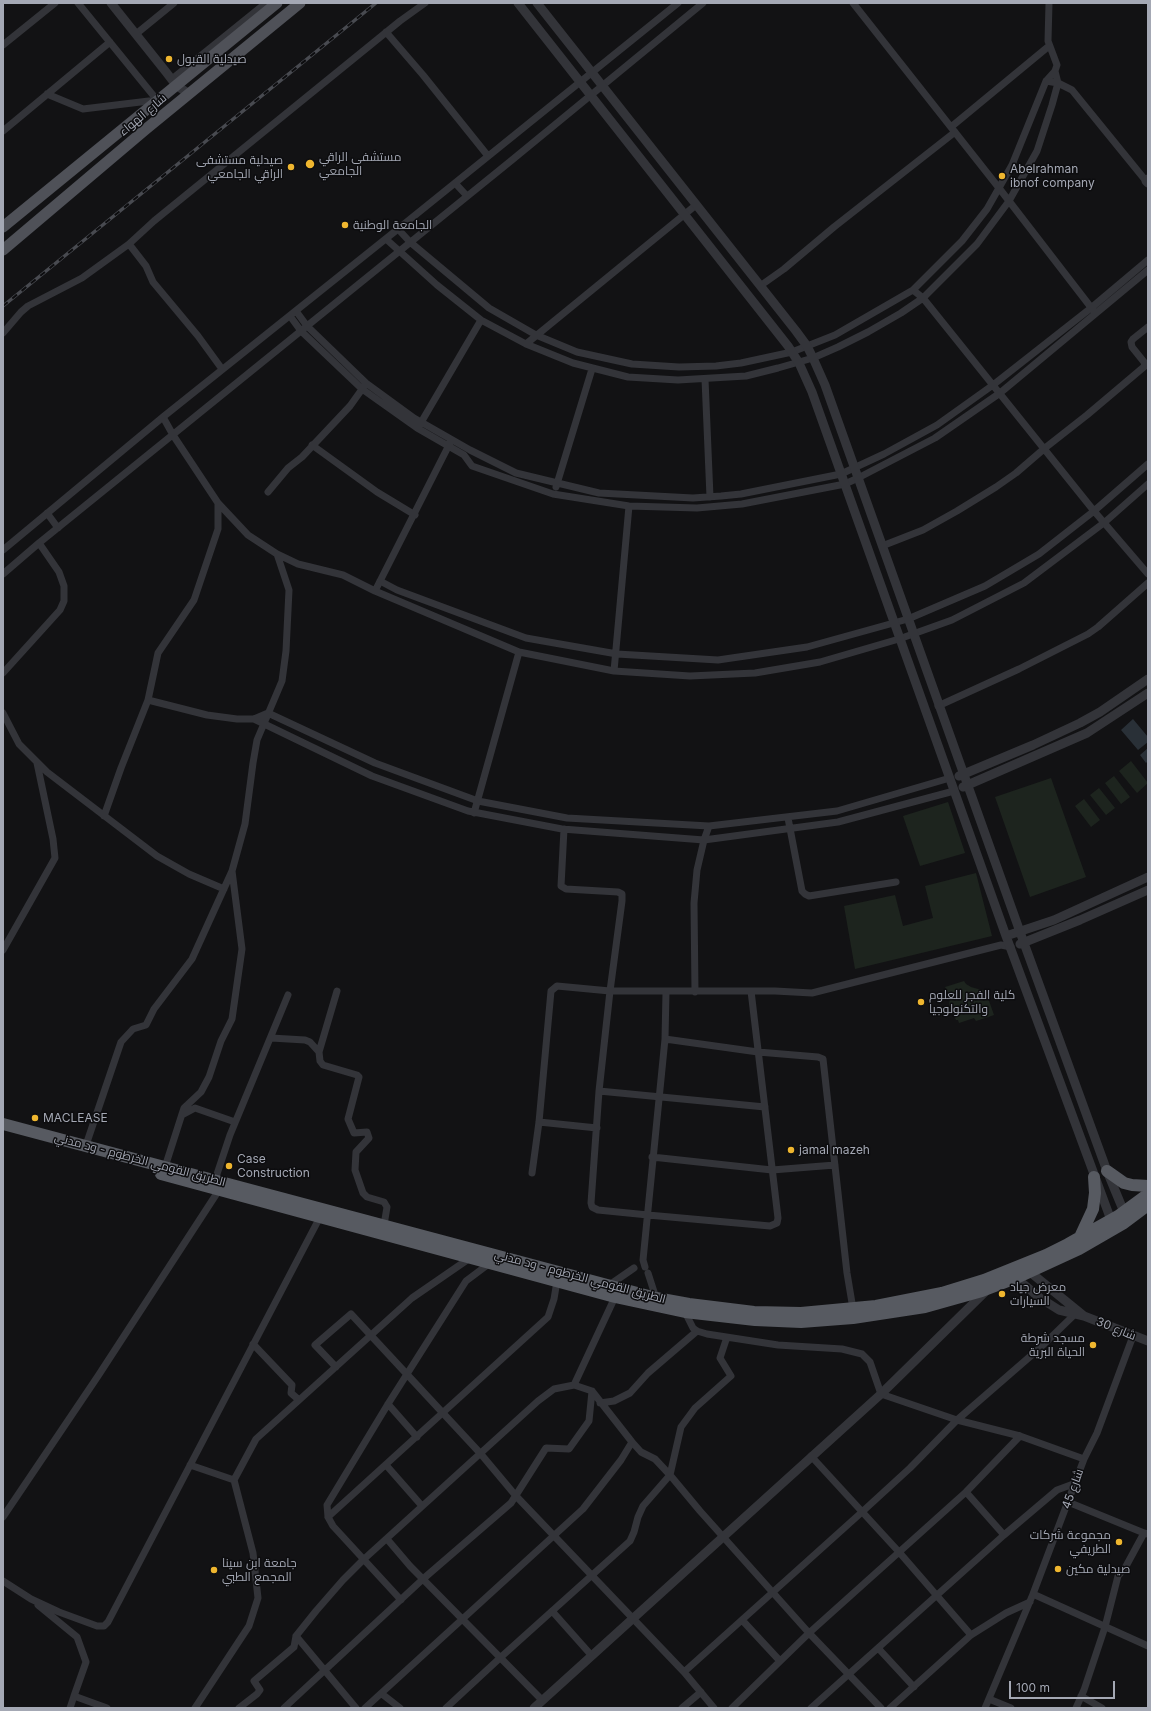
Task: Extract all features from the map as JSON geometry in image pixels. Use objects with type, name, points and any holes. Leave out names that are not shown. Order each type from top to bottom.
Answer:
[{"type":"highway","name":"الطريق القومي الخرطوم - ود مدني","points":[[3,1124],[165,1167],[320,1217],[615,1297],[685,1312],[755,1320],[801,1322],[854,1318],[925,1307],[989,1288],[1030,1272],[1098,1238],[1124,1223],[1148,1205]]},
{"type":"highway","name":"الطريق القومي الخرطوم - ود مدني","points":[[3,1132],[384,1225],[656,1298],[689,1304],[754,1312],[801,1313],[853,1309],[922,1297],[984,1280],[1046,1255],[1079,1238],[1124,1212],[1148,1194]]},
{"type":"highway","points":[[1107,1171],[1124,1183],[1132,1186],[1148,1186]]},
{"type":"highway","points":[[1079,1238],[1093,1209],[1095,1193],[1094,1177]]},
{"type":"main road","name":"شارع الهواء","points":[[3,227],[157,100],[174,82],[277,3]]},
{"type":"main road","name":"شارع الهواء","points":[[3,250],[300,3]]},
{"type":"street","points":[[3,45],[55,3]]},
{"type":"street","points":[[78,3],[157,100]]},
{"type":"street","points":[[111,3],[174,82],[189,94]]},
{"type":"street","points":[[136,34],[174,3]]},
{"type":"street","points":[[174,82],[266,3]]},
{"type":"street","points":[[3,334],[17,316],[28,306],[82,278],[129,244],[154,221],[386,32],[425,3]]},
{"type":"street","points":[[518,3],[591,94],[799,363],[812,392],[1006,936],[1111,1220]]},
{"type":"street","points":[[537,3],[807,346],[813,358],[825,385],[914,634],[938,706],[964,774],[1107,1171],[1124,1212]]},
{"type":"street","points":[[3,550],[222,369],[386,239],[678,3]]},
{"type":"street","points":[[3,574],[39,543],[591,94],[603,86],[703,3]]},
{"type":"street","points":[[853,3],[1000,188],[1094,310]]},
{"type":"street","points":[[386,239],[482,320],[526,344],[592,369],[628,377],[678,380],[746,376],[799,363],[868,332],[923,298],[977,244],[1009,201],[1037,151],[1058,83],[1055,72],[1057,63],[1049,46],[1049,3]]},
{"type":"street","points":[[386,32],[423,75],[488,156]]},
{"type":"street","points":[[3,131],[110,42]]},
{"type":"street","points":[[760,286],[784,269],[953,130],[1049,46]]},
{"type":"street","points":[[398,229],[410,242],[489,308],[536,335],[577,352],[632,364],[679,367],[716,366],[741,363],[792,352],[835,335],[913,290],[962,241],[987,209],[1000,188],[1012,165],[1046,81],[1055,72]]},
{"type":"street","points":[[1046,81],[1058,83],[1072,90],[1147,181]]},
{"type":"street","points":[[47,94],[83,109],[157,100]]},
{"type":"street","points":[[455,183],[467,196]]},
{"type":"street","points":[[526,344],[696,205]]},
{"type":"street","points":[[129,244],[146,266],[153,282],[198,336],[222,369]]},
{"type":"street","points":[[293,313],[301,331],[364,386],[464,456],[472,466],[553,494],[630,506],[696,508],[742,504],[845,484],[935,438],[1000,393],[1148,260]]},
{"type":"street","points":[[419,425],[453,440],[516,473],[599,493],[710,497],[741,494],[841,474],[884,454],[937,425],[1148,270]]},
{"type":"street","points":[[913,290],[923,298],[1045,448],[1094,511],[1148,574]]},
{"type":"street","points":[[293,313],[364,386]]},
{"type":"street","points":[[419,425],[482,320]]},
{"type":"street","points":[[882,546],[923,530],[957,511],[1016,473],[1045,448],[1088,415],[1145,366],[1144,362],[1132,347],[1131,342],[1132,339],[1148,327]]},
{"type":"street","points":[[553,494],[592,369]]},
{"type":"street","points":[[705,379],[710,497]]},
{"type":"street","points":[[268,492],[288,468],[302,457],[312,444],[350,406],[364,386]]},
{"type":"street","points":[[163,417],[172,435],[218,503],[248,535],[277,554],[298,564],[343,575],[375,591],[519,652],[614,671],[690,676],[755,672],[820,662],[914,634],[952,620],[1024,583],[1104,522],[1148,484]]},
{"type":"street","points":[[375,591],[415,515],[448,446],[453,440]]},
{"type":"street","points":[[312,444],[366,484],[415,515]]},
{"type":"street","points":[[380,581],[397,590],[526,638],[617,654],[718,660],[808,647],[894,624],[991,582],[1039,554],[1094,511],[1148,464]]},
{"type":"street","points":[[104,816],[148,700],[158,653],[194,600],[218,530],[218,503]]},
{"type":"street","points":[[614,671],[617,654],[630,506]]},
{"type":"street","points":[[47,513],[58,528]]},
{"type":"street","points":[[3,673],[60,610],[64,601],[64,586],[59,572],[39,543]]},
{"type":"street","points":[[86,1146],[121,1042],[133,1029],[146,1025],[159,1003],[192,959],[232,871],[245,824],[252,763],[257,740],[282,681],[286,651],[289,590],[277,554]]},
{"type":"street","points":[[938,706],[1019,669],[1088,634],[1148,583]]},
{"type":"street","points":[[474,813],[519,652]]},
{"type":"street","points":[[148,700],[207,715],[237,719],[254,719],[268,713],[379,765],[478,801],[567,818],[709,826],[788,818],[837,811],[964,774],[1033,745],[1080,723],[1100,712],[1148,679]]},
{"type":"street","points":[[254,719],[372,776],[474,813],[564,829],[704,840],[838,822],[954,791],[1087,733],[1148,693]]},
{"type":"street","points":[[3,713],[19,744],[47,772],[157,856],[189,874],[224,889]]},
{"type":"street","points":[[3,950],[55,858],[53,839],[37,763]]},
{"type":"street","points":[[372,776],[379,765]]},
{"type":"street","points":[[788,818],[802,891],[808,896],[896,882]]},
{"type":"street","points":[[695,992],[694,903],[697,870],[709,826]]},
{"type":"street","points":[[564,829],[561,886],[566,889],[618,892],[622,894],[599,1091],[590,1203],[592,1208],[598,1210],[770,1226],[778,1223],[751,991]]},
{"type":"street","points":[[165,1167],[184,1108],[201,1092],[209,1077],[221,1041],[232,1019],[242,949],[232,871]]},
{"type":"street","points":[[1001,945],[1006,936],[1054,920],[1148,877]]},
{"type":"street","points":[[989,886],[1002,881]]},
{"type":"street","points":[[532,1173],[539,1122],[551,991],[557,986],[610,991],[751,991],[812,993],[1001,945],[1011,947],[1057,930],[1148,890]]},
{"type":"street","points":[[1054,920],[1057,930]]},
{"type":"street","points":[[337,991],[319,1052],[320,1061],[323,1065],[359,1077],[348,1119],[354,1133],[368,1132],[369,1138],[356,1152],[355,1170],[362,1193],[367,1197],[384,1202],[387,1207],[384,1225]]},
{"type":"street","points":[[656,1298],[642,1266],[665,1038],[666,992]]},
{"type":"street","points":[[3,1517],[98,1376],[217,1185],[235,1122],[288,995]]},
{"type":"street","points":[[271,1038],[305,1040],[310,1042],[319,1052]]},
{"type":"street","points":[[665,1038],[758,1052],[822,1058],[847,1273],[853,1309]]},
{"type":"street","points":[[599,1091],[765,1107]]},
{"type":"street","points":[[181,1116],[195,1108],[235,1122]]},
{"type":"street","points":[[539,1122],[597,1128]]},
{"type":"street","points":[[652,1157],[772,1170],[834,1165]]},
{"type":"street","points":[[3,1581],[31,1598],[94,1625],[104,1626],[108,1622],[320,1217]]},
{"type":"street","points":[[195,1708],[249,1626],[258,1598],[253,1552],[234,1480],[256,1439],[412,1298],[470,1258]]},
{"type":"street","points":[[401,1600],[332,1526],[328,1517],[327,1505],[388,1404],[466,1281],[490,1263]]},
{"type":"street","points":[[608,1286],[642,1266]]},
{"type":"street","name":"شارع 30","points":[[1030,1272],[1079,1310],[1084,1316]]},
{"type":"street","name":"شارع 30","points":[[1016,1278],[1053,1307],[1074,1315],[1084,1316],[1148,1341]]},
{"type":"street","points":[[328,1517],[548,1317],[558,1281]]},
{"type":"street","points":[[534,1708],[881,1394],[989,1288]]},
{"type":"street","points":[[574,1385],[615,1297]]},
{"type":"street","points":[[685,1312],[690,1325],[697,1331],[778,1345],[842,1349],[862,1354],[870,1362],[881,1394]]},
{"type":"street","points":[[336,1367],[315,1345],[351,1314],[480,1453],[516,1496],[684,1672],[714,1708]]},
{"type":"street","points":[[684,1672],[862,1512],[910,1468],[957,1420],[1074,1315]]},
{"type":"street","points":[[600,1403],[614,1401],[630,1393],[648,1373],[697,1331]]},
{"type":"street","name":"شارع 45","points":[[985,1708],[1030,1602],[1084,1460],[1097,1433],[1133,1336]]},
{"type":"street","points":[[446,1708],[500,1657],[630,1541],[643,1506],[670,1475],[681,1427],[695,1408],[731,1376],[720,1358],[727,1337]]},
{"type":"street","points":[[253,1344],[292,1385],[291,1393],[299,1400]]},
{"type":"street","points":[[239,1708],[258,1694],[260,1690],[254,1681],[294,1647],[296,1636],[332,1592],[363,1560],[480,1453],[554,1389],[574,1385],[592,1391],[600,1403],[641,1452],[655,1458],[809,1633],[881,1708]]},
{"type":"street","points":[[284,1708],[423,1579],[511,1503],[546,1448],[569,1449],[589,1421],[592,1391]]},
{"type":"street","points":[[881,1394],[957,1420],[1020,1436],[1084,1460]]},
{"type":"street","points":[[388,1404],[417,1437]]},
{"type":"street","points":[[732,1708],[809,1633],[966,1492],[1020,1436]]},
{"type":"street","points":[[365,1708],[462,1619],[555,1537],[592,1500],[632,1442]]},
{"type":"street","points":[[812,1456],[899,1552],[971,1635]]},
{"type":"street","points":[[190,1465],[234,1480]]},
{"type":"street","points":[[386,1465],[422,1506]]},
{"type":"street","points":[[811,1708],[936,1594],[1057,1490],[1076,1483]]},
{"type":"street","points":[[966,1492],[1004,1535]]},
{"type":"street","points":[[1068,1502],[1146,1533],[1125,1568],[1118,1576],[1105,1627],[1076,1708]]},
{"type":"street","points":[[387,1539],[423,1579],[542,1700]]},
{"type":"street","points":[[1033,1594],[1148,1646]]},
{"type":"street","points":[[31,1598],[77,1637],[86,1662],[70,1708]]},
{"type":"street","points":[[890,1708],[971,1635],[1006,1613],[1030,1602]]},
{"type":"street","points":[[552,1611],[592,1656]]},
{"type":"street","points":[[742,1620],[780,1661]]},
{"type":"street","points":[[296,1636],[356,1708]]},
{"type":"street","points":[[878,1648],[914,1687]]},
{"type":"street","points":[[682,1708],[701,1692]]},
{"type":"street","points":[[382,1694],[400,1708]]},
{"type":"street","points":[[74,1696],[107,1708]]},
{"type":"street","points":[[1081,1696],[1102,1708]]},
{"type":"street","points":[[988,1699],[1011,1708]]},
{"type":"shaded area","points":[[1133,719],[1148,737],[1148,742],[1138,750],[1121,730]]},
{"type":"shaded area","points":[[1148,748],[1148,761],[1146,763],[1140,755]]},
{"type":"shaded area","points":[[1131,761],[1148,783],[1137,793],[1119,771]]},
{"type":"shaded area","points":[[1114,776],[1130,797],[1121,804],[1105,783]]},
{"type":"shaded area","points":[[1051,778],[1086,877],[1030,897],[995,797]]},
{"type":"shaded area","points":[[1099,788],[1115,808],[1106,815],[1090,795]]},
{"type":"shaded area","points":[[1084,799],[1100,820],[1091,827],[1075,806]]},
{"type":"shaded area","points":[[948,802],[965,853],[920,866],[903,816]]},
{"type":"shaded area","points":[[976,873],[992,936],[855,969],[844,906],[895,895],[903,926],[933,918],[925,886]]},
{"type":"shaded area","points":[[964,981],[971,987],[985,991],[994,1015],[976,1021],[974,1018],[959,1023],[958,1020],[956,1020],[949,1005],[950,997],[945,987]]},
{"type":"railway","points":[[3,306],[376,3]]},
{"type":"place","name":"صيدلية القبول","points":[[169,59]]},
{"type":"place","name":"مستشفى الراقي الجامعي","points":[[310,164]]},
{"type":"place","name":"صيدلية مستشفى الراقي الجامعي","points":[[291,167]]},
{"type":"place","name":"Abelrahman ibnof company","points":[[1002,176]]},
{"type":"place","name":"الجامعة الوطنية","points":[[345,225]]},
{"type":"place","name":"كلية الفجر للعلوم والتكنولوجيا","points":[[921,1002]]},
{"type":"place","name":"MACLEASE","points":[[35,1118]]},
{"type":"place","name":"jamal mazeh","points":[[791,1150]]},
{"type":"place","name":"Case Construction","points":[[229,1166]]},
{"type":"place","name":"معرض جياد السيارات","points":[[1002,1294]]},
{"type":"place","name":"مسجد شرطة الحياة البرية","points":[[1093,1345]]},
{"type":"place","name":"مجموعة شركات الطريفي","points":[[1119,1542]]},
{"type":"place","name":"صيدلية مكين","points":[[1058,1569]]},
{"type":"place","name":"جامعة ابن سينا المجمع الطبي","points":[[214,1570]]}]
